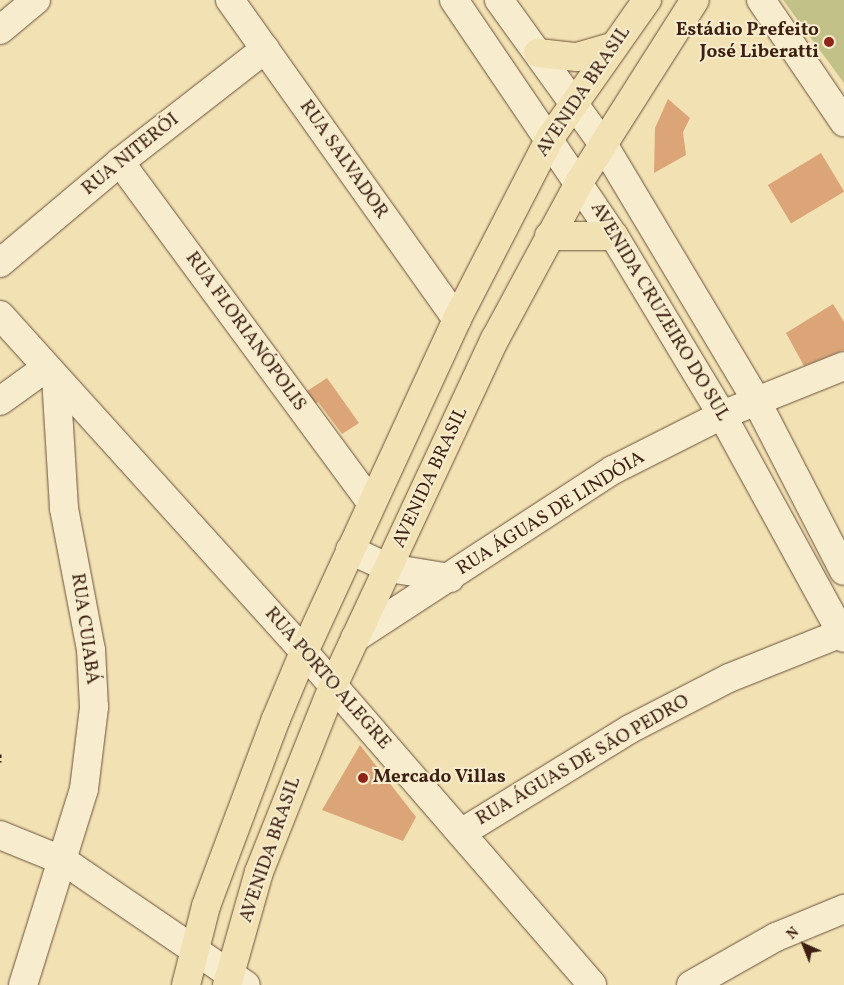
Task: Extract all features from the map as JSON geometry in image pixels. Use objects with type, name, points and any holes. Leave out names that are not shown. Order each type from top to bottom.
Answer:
[{"type":"main road","name":"AVENIDA BRASIL","points":[[186,985],[193,950],[222,859],[304,652],[371,502],[457,319],[550,138],[573,102],[647,0]]},
{"type":"main road","name":"AVENIDA BRASIL","points":[[234,981],[259,872],[333,686],[505,318],[580,181],[695,0]]},
{"type":"main road","points":[[538,53],[577,57],[613,47]]},
{"type":"main road","points":[[549,236],[614,236]]},
{"type":"street","points":[[0,30],[36,0]]},
{"type":"street","name":"RUA SALVADOR","points":[[230,0],[457,319]]},
{"type":"street","name":"AVENIDA CRUZEIRO DO SUL","points":[[454,0],[580,181],[614,236],[722,415],[843,634]]},
{"type":"street","name":"AVENIDA CRUZEIRO DO SUL","points":[[499,0],[603,144],[756,400],[844,571]]},
{"type":"street","points":[[761,0],[844,122]]},
{"type":"street","name":"RUA NITERÓI","points":[[0,263],[120,162],[265,49]]},
{"type":"street","name":"RUA FLORIANÓPOLIS","points":[[120,162],[371,502]]},
{"type":"street","points":[[0,315],[51,373],[0,401]]},
{"type":"street","name":"RUA ÁGUAS DE LINDÓIA","points":[[355,638],[450,578],[613,470],[722,415],[844,366]]},
{"type":"street","name":"RUA PORTO ALEGRE","points":[[51,373],[304,652],[592,985]]},
{"type":"street","name":"RUA CUIABÁ","points":[[23,985],[64,861],[84,789],[93,684],[90,641],[64,508],[51,373]]},
{"type":"street","name":"RUA ÁGUAS DE LINDÓIA","points":[[350,550],[389,568],[450,578]]},
{"type":"street","name":"RUA ÁGUAS DE SÃO PEDRO","points":[[461,833],[630,729],[729,678],[843,634]]},
{"type":"street","points":[[0,835],[64,861],[193,950],[234,981]]},
{"type":"street","points":[[691,985],[776,937],[844,909]]},
{"type":"path","points":[[0,754],[0,762]]},
{"type":"shaded area","name":"Estádio Prefeito José Liberatti","points":[[783,0],[844,0],[844,83]]},
{"type":"building","points":[[668,99],[690,118],[683,132],[686,155],[654,173],[655,128]]},
{"type":"building","points":[[821,153],[844,192],[791,224],[768,185]]},
{"type":"building","points":[[833,304],[844,322],[844,350],[804,366],[786,333]]},
{"type":"building","points":[[327,378],[359,423],[342,434],[318,402],[313,405],[304,393]]},
{"type":"building","name":"Mercado Villas","points":[[360,745],[416,817],[403,841],[322,810]]},
{"type":"place","name":"Estádio Prefeito José Liberatti","points":[[829,42]]},
{"type":"place","name":"Mercado Villas","points":[[363,778]]}]
